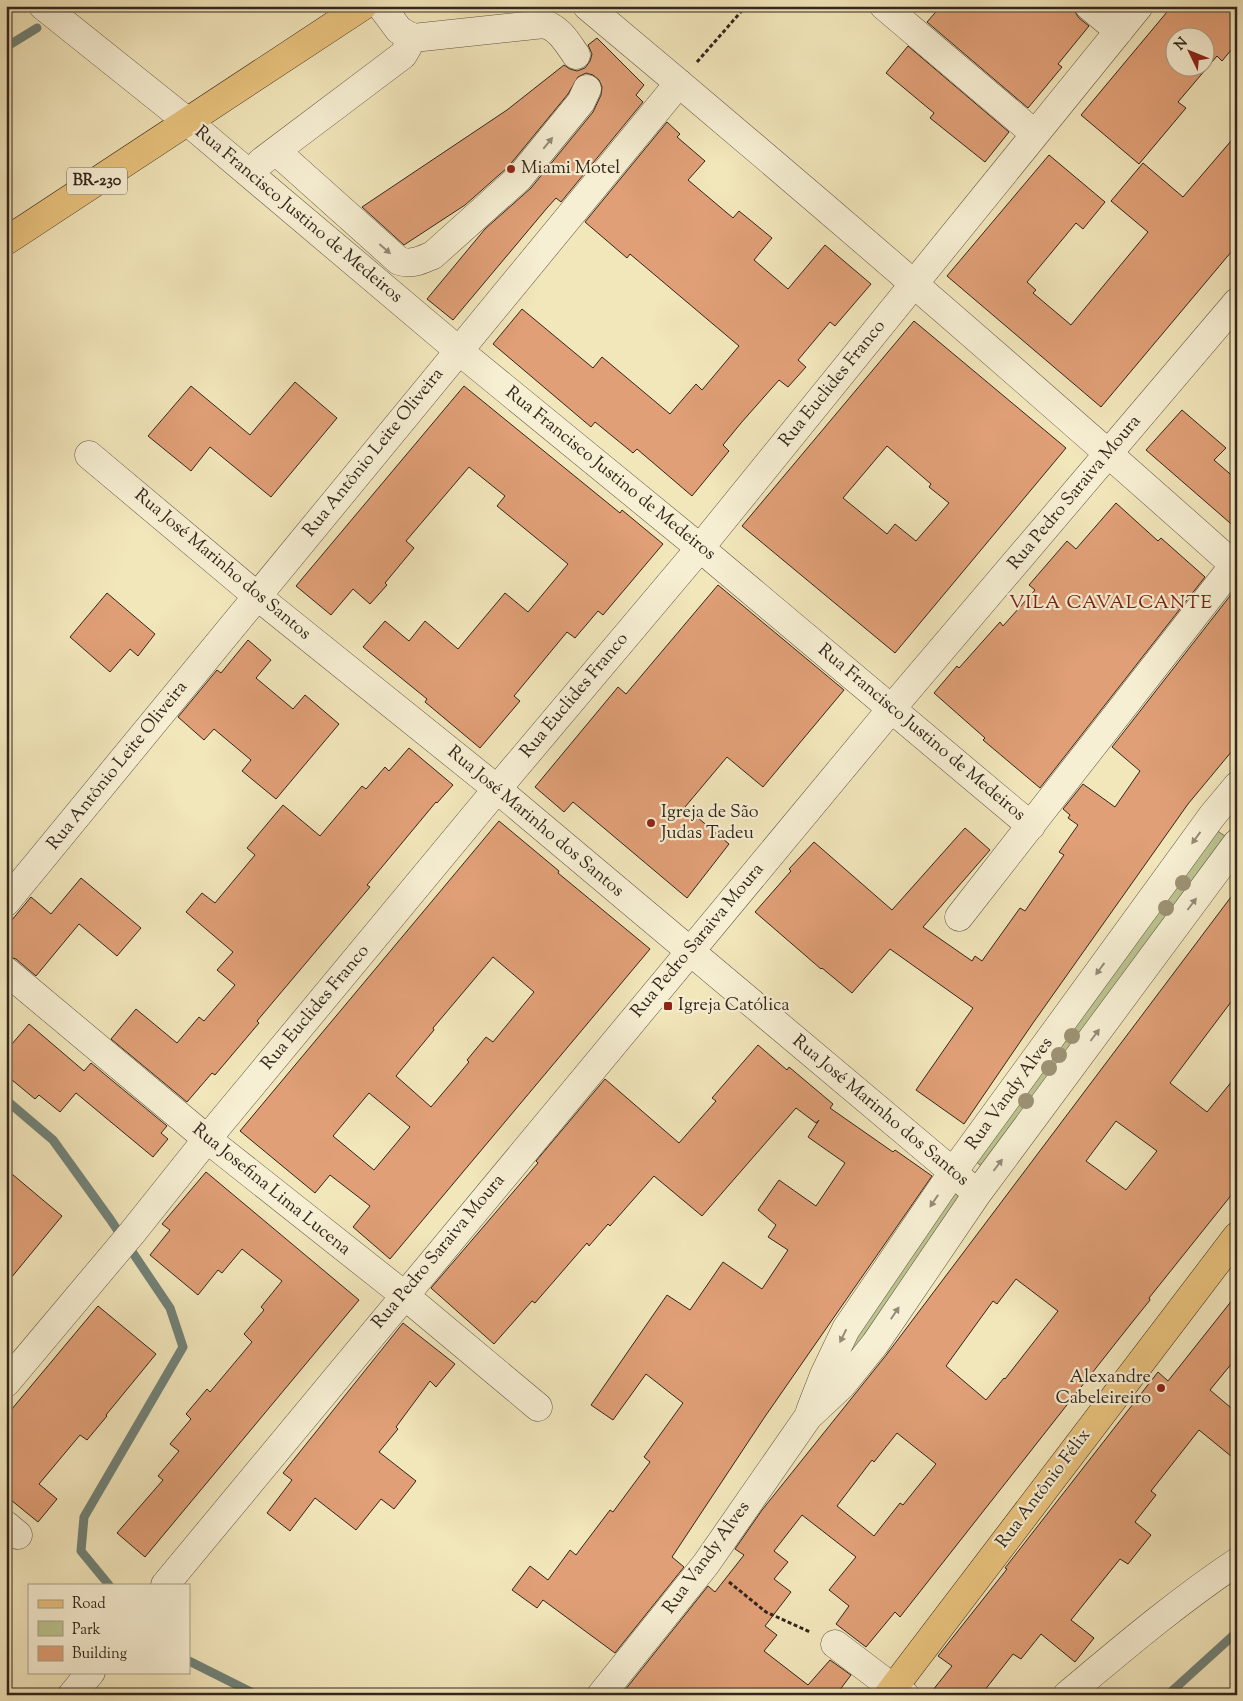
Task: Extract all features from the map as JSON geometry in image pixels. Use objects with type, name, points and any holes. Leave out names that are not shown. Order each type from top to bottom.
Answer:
[{"type":"main road","name":"BR-230","points":[[6,241],[363,6]]},
{"type":"main road","name":"Rua Antônio Félix","points":[[895,1693],[1237,1236]]},
{"type":"street","name":"Rua Francisco Justino de Medeiros","points":[[43,6],[188,122],[458,350],[700,548],[1031,826]]},
{"type":"street","points":[[381,6],[399,30],[413,38],[544,24],[552,26],[559,32],[576,55]]},
{"type":"street","points":[[587,6],[914,284],[1235,563],[958,917]]},
{"type":"street","points":[[884,6],[1035,134]]},
{"type":"street","points":[[1089,6],[1119,31]]},
{"type":"street","name":"Rua Euclides Franco","points":[[6,1383],[132,1233],[207,1139],[497,789],[700,548],[1139,6]]},
{"type":"street","points":[[248,172],[403,55],[413,38]]},
{"type":"street","name":"Rua Antônio Leite Oliveira","points":[[6,902],[679,83]]},
{"type":"street","points":[[276,151],[400,262],[407,264],[418,262],[433,255],[519,178],[581,102],[588,89]]},
{"type":"street","name":"Rua Pedro Saraiva Moura","points":[[165,1584],[892,708],[1237,302]]},
{"type":"street","name":"Rua José Marinho dos Santos","points":[[89,455],[257,596],[497,789],[977,1194]]},
{"type":"street","name":"Rua Vandy Alves","points":[[808,1417],[824,1374],[846,1329],[953,1172],[1212,816],[1237,786]]},
{"type":"street","points":[[1212,816],[1237,835]]},
{"type":"street","name":"Rua Vandy Alves","points":[[602,1695],[706,1564],[808,1417],[842,1385],[875,1344],[977,1194],[1237,843]]},
{"type":"street","name":"Rua Josefina Lima Lucena","points":[[6,971],[207,1139],[404,1295],[538,1407]]},
{"type":"street","points":[[1067,1695],[1159,1619],[1204,1584],[1237,1562]]},
{"type":"street","points":[[835,1644],[895,1693]]},
{"type":"street","points":[[72,1695],[89,1674]]},
{"type":"path","points":[[679,83],[746,6]]},
{"type":"path","points":[[706,1564],[766,1612],[835,1644]]},
{"type":"green space","points":[[1213,828],[1228,838],[986,1170],[973,1159]]},
{"type":"green space","points":[[951,1186],[967,1197],[837,1381],[851,1333]]},
{"type":"building","points":[[941,6],[1073,6],[1079,18],[1089,26],[1058,64],[1062,67],[1028,108],[927,22]]},
{"type":"building","points":[[1172,6],[1237,6],[1237,43],[1222,61],[1217,56],[1216,57],[1216,28],[1166,28],[1166,78],[1198,78],[1178,102],[1186,108],[1139,164],[1081,115]]},
{"type":"building","points":[[597,38],[644,85],[636,95],[643,102],[561,202],[556,198],[453,320],[427,299],[485,229],[531,188],[593,112],[601,95],[602,87],[599,80],[593,75],[586,73],[578,77],[568,94],[508,167],[465,205],[404,245],[362,207],[507,110],[564,65],[577,71],[585,68],[592,54],[588,45]]},
{"type":"building","points":[[908,46],[1009,132],[985,162],[930,118],[934,113],[886,73]]},
{"type":"building","points":[[667,122],[680,134],[677,137],[705,161],[688,180],[733,218],[739,211],[772,238],[754,260],[788,289],[825,245],[871,284],[835,326],[830,322],[798,360],[806,367],[788,387],[779,380],[741,423],[723,445],[729,451],[692,496],[637,449],[633,453],[595,422],[591,427],[493,344],[522,309],[593,368],[602,357],[670,414],[696,384],[702,390],[739,346],[630,254],[627,258],[585,222]]},
{"type":"building","points":[[1237,134],[1237,245],[1101,407],[947,276],[1049,155],[1105,202],[1083,229],[1076,223],[1027,282],[1036,290],[1033,293],[1071,325],[1148,232],[1111,201],[1143,163],[1183,197]]},
{"type":"building","points":[[914,321],[1066,448],[895,653],[742,526]],"holes":[[[887,446],[931,484],[929,487],[949,503],[916,541],[895,524],[887,534],[843,498]]]},
{"type":"building","points":[[295,382],[337,418],[271,497],[210,447],[191,471],[148,436],[191,386],[250,435]]},
{"type":"building","points":[[464,386],[620,513],[622,510],[663,544],[603,615],[598,611],[575,638],[567,632],[514,696],[520,701],[480,748],[425,702],[427,699],[363,647],[385,621],[409,641],[425,621],[458,649],[505,593],[528,612],[568,564],[497,506],[505,496],[469,467],[406,541],[414,548],[385,583],[387,585],[370,604],[353,589],[331,615],[296,586]]},
{"type":"building","points":[[1182,410],[1226,448],[1214,460],[1237,480],[1237,529],[1146,450]]},
{"type":"building","points":[[1116,503],[1158,541],[1161,538],[1205,577],[1040,788],[983,740],[985,738],[934,693],[957,666],[959,668],[1000,622],[1003,626],[1035,590],[1029,585],[1067,541],[1076,549]]},
{"type":"building","points":[[718,585],[844,690],[763,787],[727,757],[685,807],[729,844],[687,898],[573,802],[564,812],[535,787],[618,687],[626,694]]},
{"type":"building","points":[[1237,587],[1237,745],[1188,804],[964,1124],[916,1090],[973,1008],[890,949],[852,993],[755,912],[791,871],[789,869],[814,842],[892,910],[965,828],[990,850],[923,927],[972,961],[975,956],[982,961],[1020,908],[1025,911],[1064,855],[1059,852],[1078,825],[1068,818],[1070,815],[1063,809],[1083,784],[1115,807],[1140,771],[1112,747]]},
{"type":"building","points":[[107,593],[155,634],[138,656],[130,649],[110,672],[70,637]]},
{"type":"building","points":[[248,640],[271,660],[256,678],[293,709],[305,695],[339,724],[276,799],[242,771],[251,760],[214,729],[204,740],[178,717],[217,670],[221,673]]},
{"type":"building","points":[[409,748],[453,785],[436,802],[367,885],[370,887],[257,1021],[259,1023],[215,1075],[212,1073],[187,1102],[111,1039],[136,1009],[177,1043],[199,1017],[204,1021],[235,985],[217,970],[233,952],[186,912],[202,893],[215,903],[255,855],[247,848],[283,805],[320,836],[362,786],[366,789],[385,767],[389,771]]},
{"type":"building","points":[[499,821],[559,871],[558,873],[650,949],[390,1259],[353,1227],[370,1206],[330,1175],[315,1193],[240,1131]],"holes":[[[493,957],[534,992],[493,1042],[486,1037],[467,1060],[469,1062],[431,1107],[396,1076],[434,1030],[433,1028]],[[369,1093],[410,1127],[374,1170],[333,1136]]]},
{"type":"building","points":[[81,878],[141,928],[117,956],[79,924],[36,976],[16,959],[6,956],[6,927],[31,897],[51,914]]},
{"type":"building","points":[[1237,889],[1237,994],[1170,1083],[1207,1112],[1237,1075],[1237,1188],[900,1617],[895,1612],[866,1647],[836,1624],[849,1606],[829,1590],[856,1557],[802,1515],[774,1551],[788,1562],[774,1579],[791,1592],[765,1626],[777,1635],[764,1651],[808,1685],[830,1660],[851,1675],[836,1695],[621,1695],[708,1586],[715,1592],[744,1555],[735,1549],[762,1510],[887,1354]],"holes":[[[1116,1121],[1157,1151],[1126,1190],[1086,1161]],[[1016,1279],[1058,1311],[1005,1379],[986,1400],[946,1366],[993,1301],[997,1304]],[[897,1433],[936,1464],[903,1505],[900,1503],[874,1536],[837,1506],[872,1460],[874,1462]]]},
{"type":"building","points":[[29,1024],[84,1071],[91,1063],[167,1126],[161,1133],[168,1139],[153,1157],[76,1093],[60,1112],[39,1095],[35,1099],[6,1075],[6,1051]]},
{"type":"building","points":[[758,1045],[787,1070],[789,1067],[833,1104],[830,1108],[893,1152],[895,1150],[932,1176],[764,1418],[672,1557],[684,1567],[615,1653],[543,1600],[537,1608],[512,1590],[530,1566],[548,1580],[570,1550],[576,1555],[610,1510],[613,1512],[650,1462],[644,1457],[683,1403],[646,1374],[613,1420],[591,1405],[667,1295],[690,1310],[723,1262],[762,1289],[788,1250],[768,1237],[776,1225],[758,1210],[779,1180],[816,1206],[845,1163],[808,1137],[819,1120],[816,1123],[796,1108],[702,1216],[654,1176],[610,1226],[608,1224],[589,1246],[587,1243],[535,1303],[532,1301],[494,1344],[431,1288],[538,1163],[536,1161],[605,1079],[679,1143],[716,1101],[712,1098]]},
{"type":"building","points":[[6,1169],[62,1216],[6,1284]]},
{"type":"building","points":[[206,1172],[359,1300],[145,1557],[117,1533],[163,1480],[158,1476],[179,1451],[170,1444],[191,1419],[186,1414],[207,1389],[210,1392],[252,1342],[244,1334],[264,1310],[261,1307],[282,1281],[242,1249],[222,1273],[218,1270],[198,1295],[150,1255],[170,1230],[162,1224]]},
{"type":"building","points":[[1237,1294],[1237,1357],[1210,1390],[1237,1413],[1237,1461],[1199,1430],[1151,1491],[1156,1495],[1135,1522],[1151,1535],[1128,1564],[1120,1559],[1071,1620],[1094,1638],[1075,1662],[1041,1634],[1021,1659],[1013,1654],[981,1695],[929,1695],[952,1666],[938,1656],[1007,1569],[1005,1568],[1158,1372],[1168,1381]]},
{"type":"building","points":[[98,1306],[156,1354],[87,1440],[80,1435],[39,1484],[57,1499],[38,1522],[6,1496],[6,1416]]},
{"type":"building","points":[[403,1323],[455,1364],[436,1387],[430,1381],[396,1427],[398,1429],[379,1452],[416,1481],[394,1509],[381,1499],[356,1530],[315,1498],[290,1531],[267,1513],[292,1480],[283,1473]]},
{"type":"waterway","points":[[6,47],[37,28]]},
{"type":"waterway","points":[[6,1100],[53,1140],[110,1219],[170,1308],[183,1347],[84,1517],[81,1551],[108,1584]]},
{"type":"waterway","points":[[1172,1691],[1237,1632]]},
{"type":"waterway","points":[[190,1662],[257,1695]]},
{"type":"place","name":"Miami Motel","points":[[511,169]]},
{"type":"place","name":"Igreja de São Judas Tadeu","points":[[651,823]]},
{"type":"place","name":"Igreja Católica","points":[[668,1006]]},
{"type":"place","name":"Alexandre Cabeleireiro","points":[[1161,1388]]},
{"type":"district","name":"VILA CAVALCANTE","points":[[1111,603]]}]
